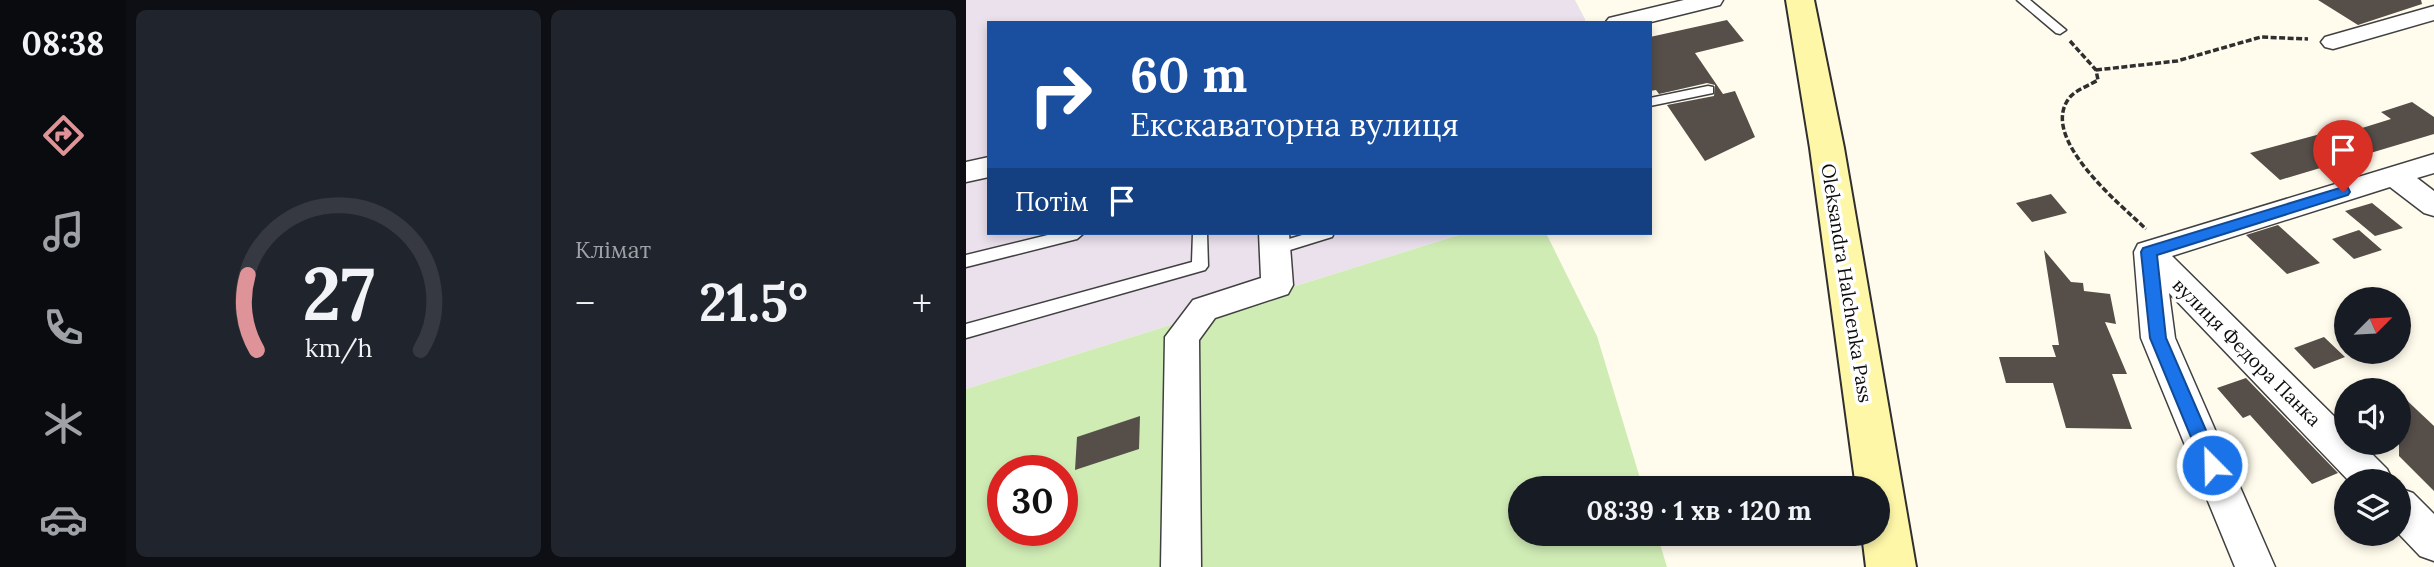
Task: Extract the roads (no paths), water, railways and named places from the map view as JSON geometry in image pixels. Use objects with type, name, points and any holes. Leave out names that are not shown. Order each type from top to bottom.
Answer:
[{"type":"main road","name":"Oleksandra Halchenka Pass","points":[[1800,0],[1827,148],[1891,567]]},
{"type":"street","points":[[1625,21],[1712,0]]},
{"type":"street","points":[[2333,42],[2434,13]]},
{"type":"street","points":[[2255,567],[2158,338],[2156,250],[2434,163]]},
{"type":"street","points":[[966,172],[987,167]]},
{"type":"street","points":[[2395,176],[2434,206]]},
{"type":"street","points":[[1181,567],[1182,337],[1204,309],[1277,285],[1275,240]]},
{"type":"street","name":"вулиця Федора Панка","points":[[2156,250],[2363,469]]},
{"type":"street","points":[[2411,518],[2434,542]]},
{"type":"lane","points":[[2023,0],[2060,30]]},
{"type":"lane","points":[[1652,102],[1707,90]]},
{"type":"lane","points":[[966,261],[1069,235]]},
{"type":"lane","points":[[966,331],[1200,266],[1200,235]]},
{"type":"lane","points":[[1275,240],[1311,235]]}]
